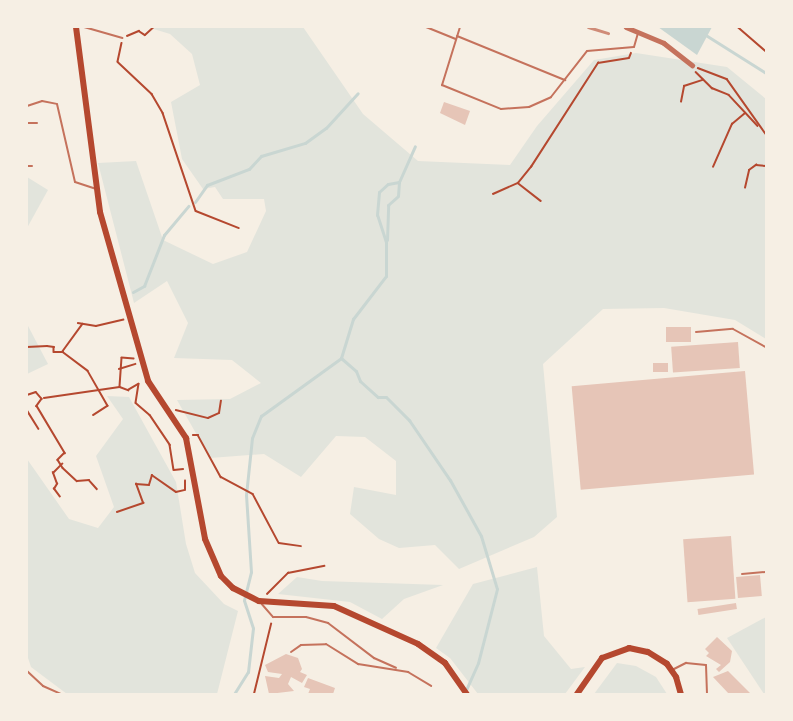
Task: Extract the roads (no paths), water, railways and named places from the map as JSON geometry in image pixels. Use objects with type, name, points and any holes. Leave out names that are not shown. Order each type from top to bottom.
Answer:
[{"type":"main road","points":[[76,27],[94,188],[148,381],[186,438],[204,538],[221,576],[246,596],[259,601],[334,606],[418,644],[445,663],[467,694]]},
{"type":"main road","points":[[578,694],[597,662],[616,649],[648,652],[672,670],[681,694]]},
{"type":"street","points":[[626,27],[638,30],[692,65]]},
{"type":"lane","points":[[84,27],[122,38]]},
{"type":"lane","points":[[426,27],[566,80]]},
{"type":"lane","points":[[460,27],[442,85],[501,109],[529,107],[551,97],[587,51],[634,47],[638,30]]},
{"type":"lane","points":[[27,106],[42,100],[57,104],[75,182],[94,188]]},
{"type":"lane","points":[[27,123],[37,123]]},
{"type":"lane","points":[[27,166],[32,166]]},
{"type":"lane","points":[[696,332],[733,329],[766,347]]},
{"type":"lane","points":[[742,574],[766,572]]},
{"type":"lane","points":[[259,601],[273,617],[306,617],[328,622],[374,658],[431,686]]},
{"type":"lane","points":[[291,652],[301,645],[326,644],[358,664],[396,668]]},
{"type":"lane","points":[[672,670],[686,663],[706,665],[707,694]]},
{"type":"lane","points":[[27,671],[35,680],[61,694]]},
{"type":"waterway","points":[[704,34],[766,73]]},
{"type":"waterway","points":[[195,202],[207,185],[249,169],[261,156],[305,143],[326,128],[358,93]]},
{"type":"waterway","points":[[234,694],[248,672],[253,628],[244,600],[251,572],[246,495],[252,438],[261,416],[341,358],[353,319],[386,276],[386,242],[377,215],[379,192],[388,184],[399,182],[415,146]]},
{"type":"waterway","points":[[387,240],[388,205],[398,196],[399,182]]},
{"type":"waterway","points":[[133,292],[144,286],[164,235],[188,206]]},
{"type":"waterway","points":[[341,358],[356,371],[360,381],[378,397],[386,397],[409,420],[450,480],[481,536],[497,589],[478,663],[466,690]]},
{"type":"railway","points":[[588,27],[608,33]]}]
